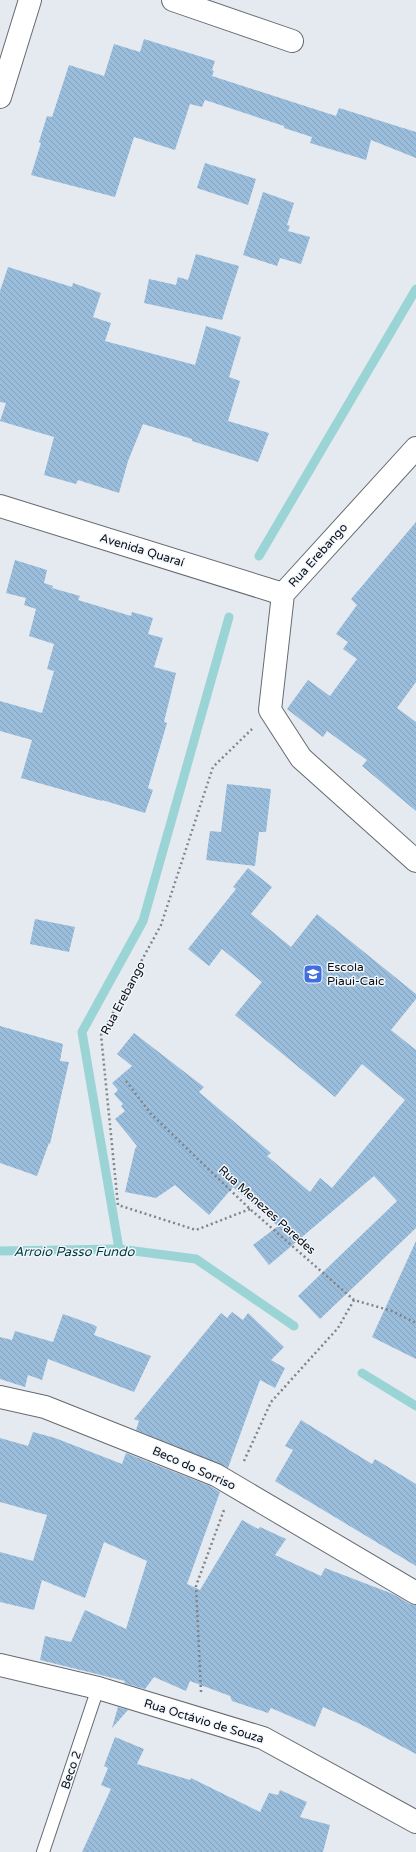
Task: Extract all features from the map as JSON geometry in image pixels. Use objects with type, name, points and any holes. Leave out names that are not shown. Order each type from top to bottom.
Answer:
[{"type":"street","points":[[0,97],[30,0]]},
{"type":"street","points":[[173,0],[292,41]]},
{"type":"street","name":"Rua Erebango","points":[[270,710],[283,594],[416,448]]},
{"type":"street","name":"Avenida Quaraí","points":[[0,506],[283,594]]},
{"type":"street","points":[[270,710],[301,758],[416,861]]},
{"type":"street","name":"Beco do Sorriso","points":[[0,1397],[45,1407],[216,1475],[416,1593]]},
{"type":"street","name":"Rua Octávio de Souza","points":[[0,1665],[98,1688],[263,1738],[416,1822]]},
{"type":"lane","name":"Beco 2","points":[[43,1852],[98,1688]]},
{"type":"path","name":"Rua Erebango","points":[[250,1209],[196,1230],[118,1205],[101,1035],[162,925],[213,767],[270,710]]},
{"type":"path","name":"Rua Menezes Paredes","points":[[126,1081],[151,1114],[250,1209],[354,1300],[392,1310],[416,1323]]},
{"type":"building","points":[[144,39],[215,61],[212,76],[336,116],[339,108],[416,132],[416,158],[371,140],[366,160],[310,143],[312,137],[284,128],[284,126],[205,100],[202,107],[190,104],[175,150],[134,137],[115,197],[31,175],[41,143],[39,142],[47,116],[52,117],[69,65],[104,76],[114,44],[140,52]]},
{"type":"building","points":[[205,163],[256,179],[248,205],[197,188]]},
{"type":"building","points":[[263,192],[294,203],[287,225],[290,226],[288,231],[310,237],[301,264],[280,258],[277,266],[243,255]]},
{"type":"building","points":[[196,254],[239,266],[222,320],[144,303],[149,279],[176,285],[178,277],[188,280]]},
{"type":"building","points":[[8,267],[72,287],[73,283],[101,293],[93,317],[111,323],[105,341],[195,365],[206,326],[241,337],[229,377],[240,381],[228,421],[269,433],[258,462],[143,424],[128,461],[119,493],[78,480],[76,484],[44,475],[54,437],[0,421],[6,403],[0,402],[0,291]]},
{"type":"building","points":[[416,522],[416,682],[397,708],[416,722],[416,811],[362,766],[367,760],[327,731],[323,737],[287,709],[308,680],[330,696],[357,659],[343,649],[348,642],[336,634],[357,605],[351,599]]},
{"type":"building","points":[[15,560],[47,570],[44,583],[53,586],[52,588],[80,596],[78,600],[131,616],[132,612],[153,618],[148,634],[163,638],[154,667],[176,673],[164,722],[167,723],[148,788],[153,790],[145,813],[21,778],[32,740],[0,731],[0,701],[42,713],[54,671],[47,669],[54,644],[29,636],[36,609],[24,605],[26,598],[6,593]]},
{"type":"building","points":[[227,784],[271,789],[266,832],[259,832],[255,866],[206,860],[210,831],[221,832]]},
{"type":"building","points":[[248,868],[272,887],[251,914],[291,947],[317,914],[416,994],[416,999],[391,1030],[416,1050],[416,1228],[320,1319],[298,1296],[397,1201],[374,1176],[269,1265],[253,1245],[278,1226],[233,1187],[209,1215],[175,1185],[156,1198],[125,1192],[137,1146],[115,1119],[125,1111],[121,1106],[123,1104],[114,1094],[118,1090],[112,1083],[132,1066],[117,1054],[134,1033],[204,1087],[199,1092],[271,1153],[267,1156],[310,1192],[320,1178],[332,1188],[405,1100],[362,1064],[335,1097],[235,1015],[262,982],[222,949],[209,966],[188,949],[236,889],[233,887]]},
{"type":"building","points":[[35,919],[75,927],[69,952],[30,944]]},
{"type":"building","points":[[0,1026],[63,1044],[60,1061],[69,1062],[50,1144],[49,1143],[37,1176],[0,1163]]},
{"type":"building","points":[[416,1241],[416,1359],[372,1337]]},
{"type":"building","points":[[232,1312],[243,1320],[248,1313],[284,1347],[271,1360],[285,1368],[275,1388],[260,1380],[228,1468],[136,1430],[139,1421],[134,1419],[221,1313],[227,1318]]},
{"type":"building","points":[[63,1314],[97,1327],[94,1335],[151,1356],[134,1392],[48,1359],[42,1380],[28,1375],[25,1387],[0,1379],[0,1337],[12,1340],[15,1331],[53,1342]]},
{"type":"building","points":[[301,1420],[372,1464],[375,1459],[416,1484],[416,1566],[275,1481],[293,1450],[285,1446]]},
{"type":"building","points":[[33,1432],[55,1438],[122,1464],[126,1453],[210,1486],[220,1492],[187,1584],[200,1590],[242,1520],[258,1529],[260,1527],[286,1539],[275,1555],[321,1576],[325,1568],[393,1594],[410,1604],[416,1605],[416,1754],[360,1724],[323,1707],[315,1727],[271,1708],[268,1713],[232,1701],[230,1696],[190,1681],[186,1691],[154,1677],[145,1689],[124,1683],[125,1681],[40,1660],[45,1636],[71,1642],[85,1610],[126,1629],[147,1561],[104,1542],[85,1598],[42,1580],[34,1610],[0,1602],[0,1552],[33,1561],[47,1515],[0,1502],[0,1438],[28,1446]]},
{"type":"building","points":[[118,1707],[128,1710],[112,1728]]},
{"type":"building","points":[[115,1737],[144,1749],[137,1764],[190,1780],[191,1778],[260,1812],[269,1793],[278,1795],[280,1790],[307,1802],[300,1817],[330,1825],[323,1852],[82,1852],[111,1789],[101,1785],[108,1768],[104,1766]]},
{"type":"waterway","points":[[259,556],[416,289]]},
{"type":"waterway","points":[[119,1249],[82,1032],[143,921],[229,617]]},
{"type":"waterway","name":"Arroio Passo Fundo","points":[[0,1251],[119,1249],[196,1259],[294,1326]]},
{"type":"waterway","name":"Arroio Passo Fundo","points":[[362,1373],[416,1406]]},
{"type":"place","name":"Escola Piaui-Caic","points":[[313,974]]}]
